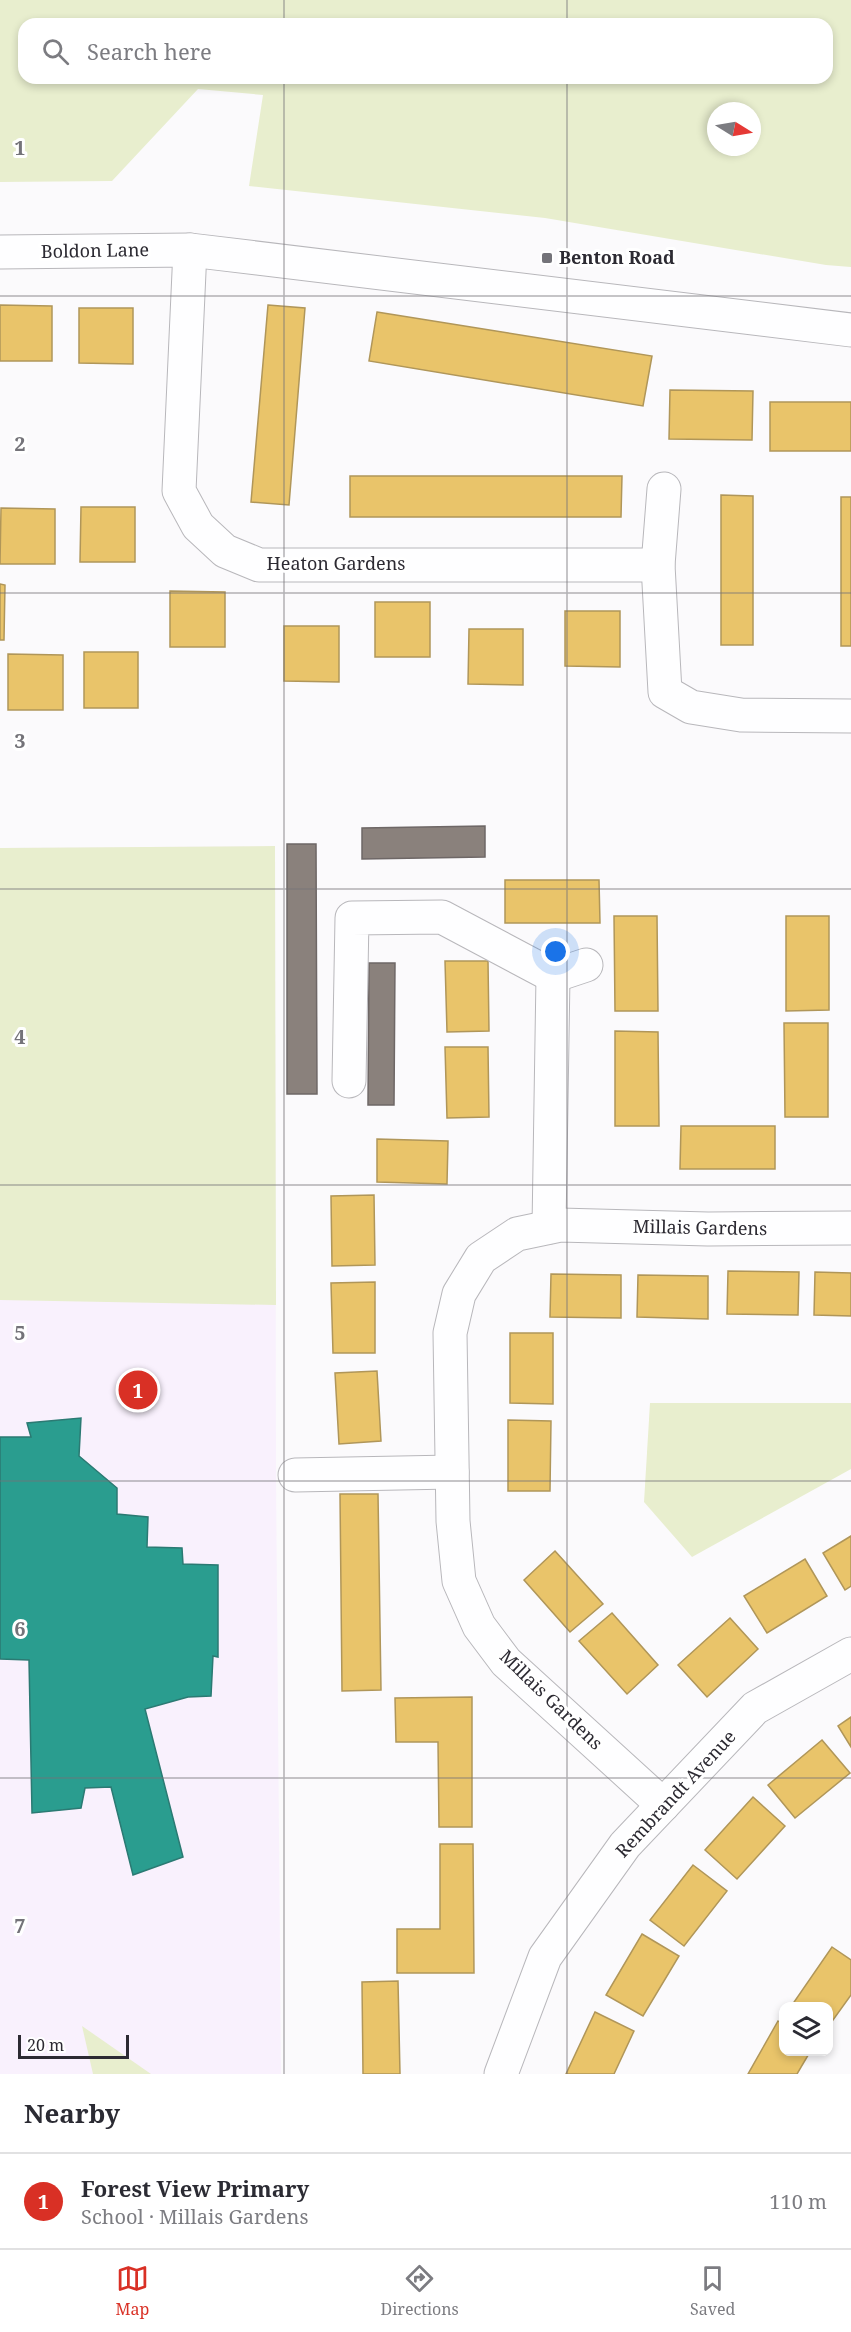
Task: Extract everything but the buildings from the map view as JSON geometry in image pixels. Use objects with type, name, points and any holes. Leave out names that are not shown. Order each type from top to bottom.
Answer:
[{"type":"street","name":"Boldon Lane","points":[[0,252],[190,250]]},
{"type":"street","points":[[190,250],[851,330]]},
{"type":"street","name":"Heaton Gardens","points":[[190,250],[179,491],[198,526],[225,551],[260,565],[658,565]]},
{"type":"street","points":[[663,489],[658,565],[665,692],[691,707],[741,715],[851,716]]},
{"type":"street","points":[[349,1081],[352,918],[442,917],[553,976],[586,965]]},
{"type":"street","points":[[549,1227],[553,976]]},
{"type":"street","name":"Millais Gardens","points":[[663,1805],[506,1662],[479,1626],[459,1581],[453,1521],[450,1333],[459,1294],[482,1258],[517,1234],[560,1225],[708,1229],[851,1228]]},
{"type":"street","points":[[295,1475],[452,1472]]},
{"type":"street","name":"Rembrandt Avenue","points":[[501,2074],[545,1957],[625,1845],[755,1708],[851,1654]]},
{"type":"shaded area","points":[[275,846],[276,1476],[281,2074],[0,2074],[0,848]]},
{"type":"green space","points":[[0,0],[851,0],[851,267],[826,265],[545,218],[249,186],[263,95],[198,89],[112,181],[0,182]]},
{"type":"green space","points":[[275,846],[276,1305],[0,1300],[0,848]]},
{"type":"green space","points":[[650,1403],[851,1403],[851,1469],[692,1557],[644,1502]]},
{"type":"green space","points":[[82,2026],[151,2074],[93,2074]]},
{"type":"place","name":"Benton Road","points":[[547,258]]},
{"type":"place","name":"Forest View Primary","points":[[138,1390]]}]
